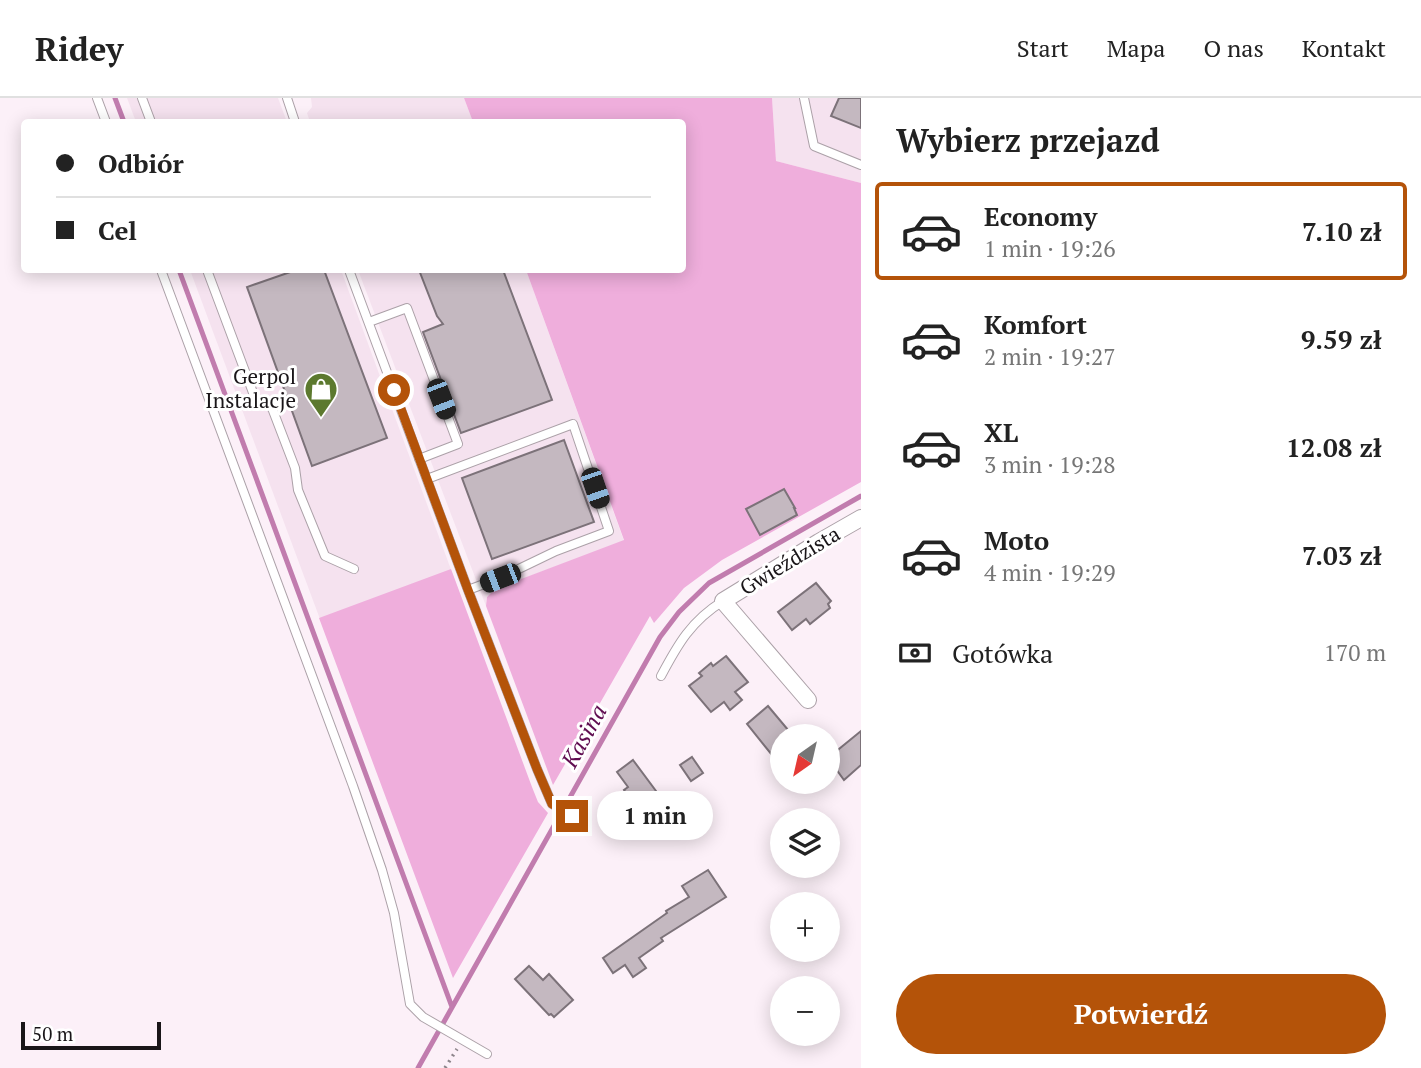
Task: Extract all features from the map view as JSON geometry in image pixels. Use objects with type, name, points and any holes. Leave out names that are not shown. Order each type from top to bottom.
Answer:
[{"type":"street","name":"Gwieździsta","points":[[808,700],[723,601],[861,518]]},
{"type":"lane","points":[[97,98],[105,119]]},
{"type":"lane","points":[[142,98],[150,119]]},
{"type":"lane","points":[[287,98],[294,119]]},
{"type":"lane","points":[[804,98],[814,146],[861,165]]},
{"type":"lane","points":[[162,273],[382,870],[394,914],[410,1004],[432,1023],[487,1054]]},
{"type":"lane","points":[[208,273],[255,398],[272,408],[295,468],[299,490],[325,556],[354,569]]},
{"type":"lane","points":[[350,273],[468,590],[552,804],[572,816]]},
{"type":"lane","points":[[369,322],[407,307],[454,432],[458,444],[419,458]]},
{"type":"lane","points":[[427,479],[573,424],[610,531],[556,551],[468,590]]},
{"type":"lane","points":[[661,676],[680,641],[693,625],[707,611],[723,601]]},
{"type":"path","points":[[445,1068],[463,1039]]},
{"type":"shaded area","points":[[127,98],[278,98],[286,119],[135,119]]},
{"type":"shaded area","points":[[311,98],[464,98],[472,119],[309,119],[307,113],[312,107]]},
{"type":"shaded area","points":[[464,98],[772,98],[776,161],[861,183],[861,482],[722,560],[684,588],[654,623],[650,616],[553,785],[486,606],[487,597],[495,589],[624,540],[527,273],[686,273],[686,119],[472,119]]},
{"type":"shaded area","points":[[772,98],[861,98],[861,183],[776,161]]},
{"type":"shaded area","name":"Gerpol Instalacje","points":[[191,273],[342,273],[464,605],[333,654]]},
{"type":"shaded area","points":[[359,273],[527,273],[624,541],[495,589],[487,597],[486,606]]},
{"type":"shaded area","points":[[451,569],[532,787],[538,802],[548,813],[453,978],[319,618]]},
{"type":"building","points":[[839,98],[861,98],[861,128],[831,116]]},
{"type":"building","points":[[287,273],[325,273],[387,438],[312,466],[247,287]]},
{"type":"building","points":[[420,273],[504,273],[552,400],[461,433],[423,332],[443,324],[437,316]]},
{"type":"building","points":[[564,440],[594,522],[492,559],[462,478]]},
{"type":"building","points":[[784,489],[797,515],[760,535],[746,509]]},
{"type":"building","points":[[816,583],[831,601],[828,604],[830,608],[810,624],[806,619],[792,630],[778,612]]},
{"type":"building","points":[[726,656],[748,682],[735,692],[742,700],[730,710],[724,702],[711,712],[689,686],[702,676],[699,673],[711,663],[713,666]]},
{"type":"building","points":[[768,706],[783,724],[770,724],[770,753],[747,724]]},
{"type":"building","points":[[861,731],[861,765],[844,780],[840,774],[840,748]]},
{"type":"building","points":[[692,757],[703,773],[691,781],[680,765]]},
{"type":"building","points":[[633,760],[656,791],[635,806],[624,790],[628,787],[617,772]]},
{"type":"building","points":[[708,870],[726,897],[661,938],[663,941],[639,958],[646,968],[633,977],[625,965],[613,973],[603,958],[689,897],[682,886]]},
{"type":"building","points":[[529,966],[543,980],[549,974],[573,1000],[554,1017],[515,979]]},
{"type":"waterway","points":[[115,98],[123,119]]},
{"type":"waterway","points":[[180,273],[452,1007]]},
{"type":"waterway","name":"Kasina","points":[[418,1068],[660,637],[679,612],[709,583],[861,496]]},
{"type":"place","name":"Gerpol Instalacje","points":[[321,419]]},
{"type":"route","points":[[394,390],[537,769],[552,804],[572,816]]}]
